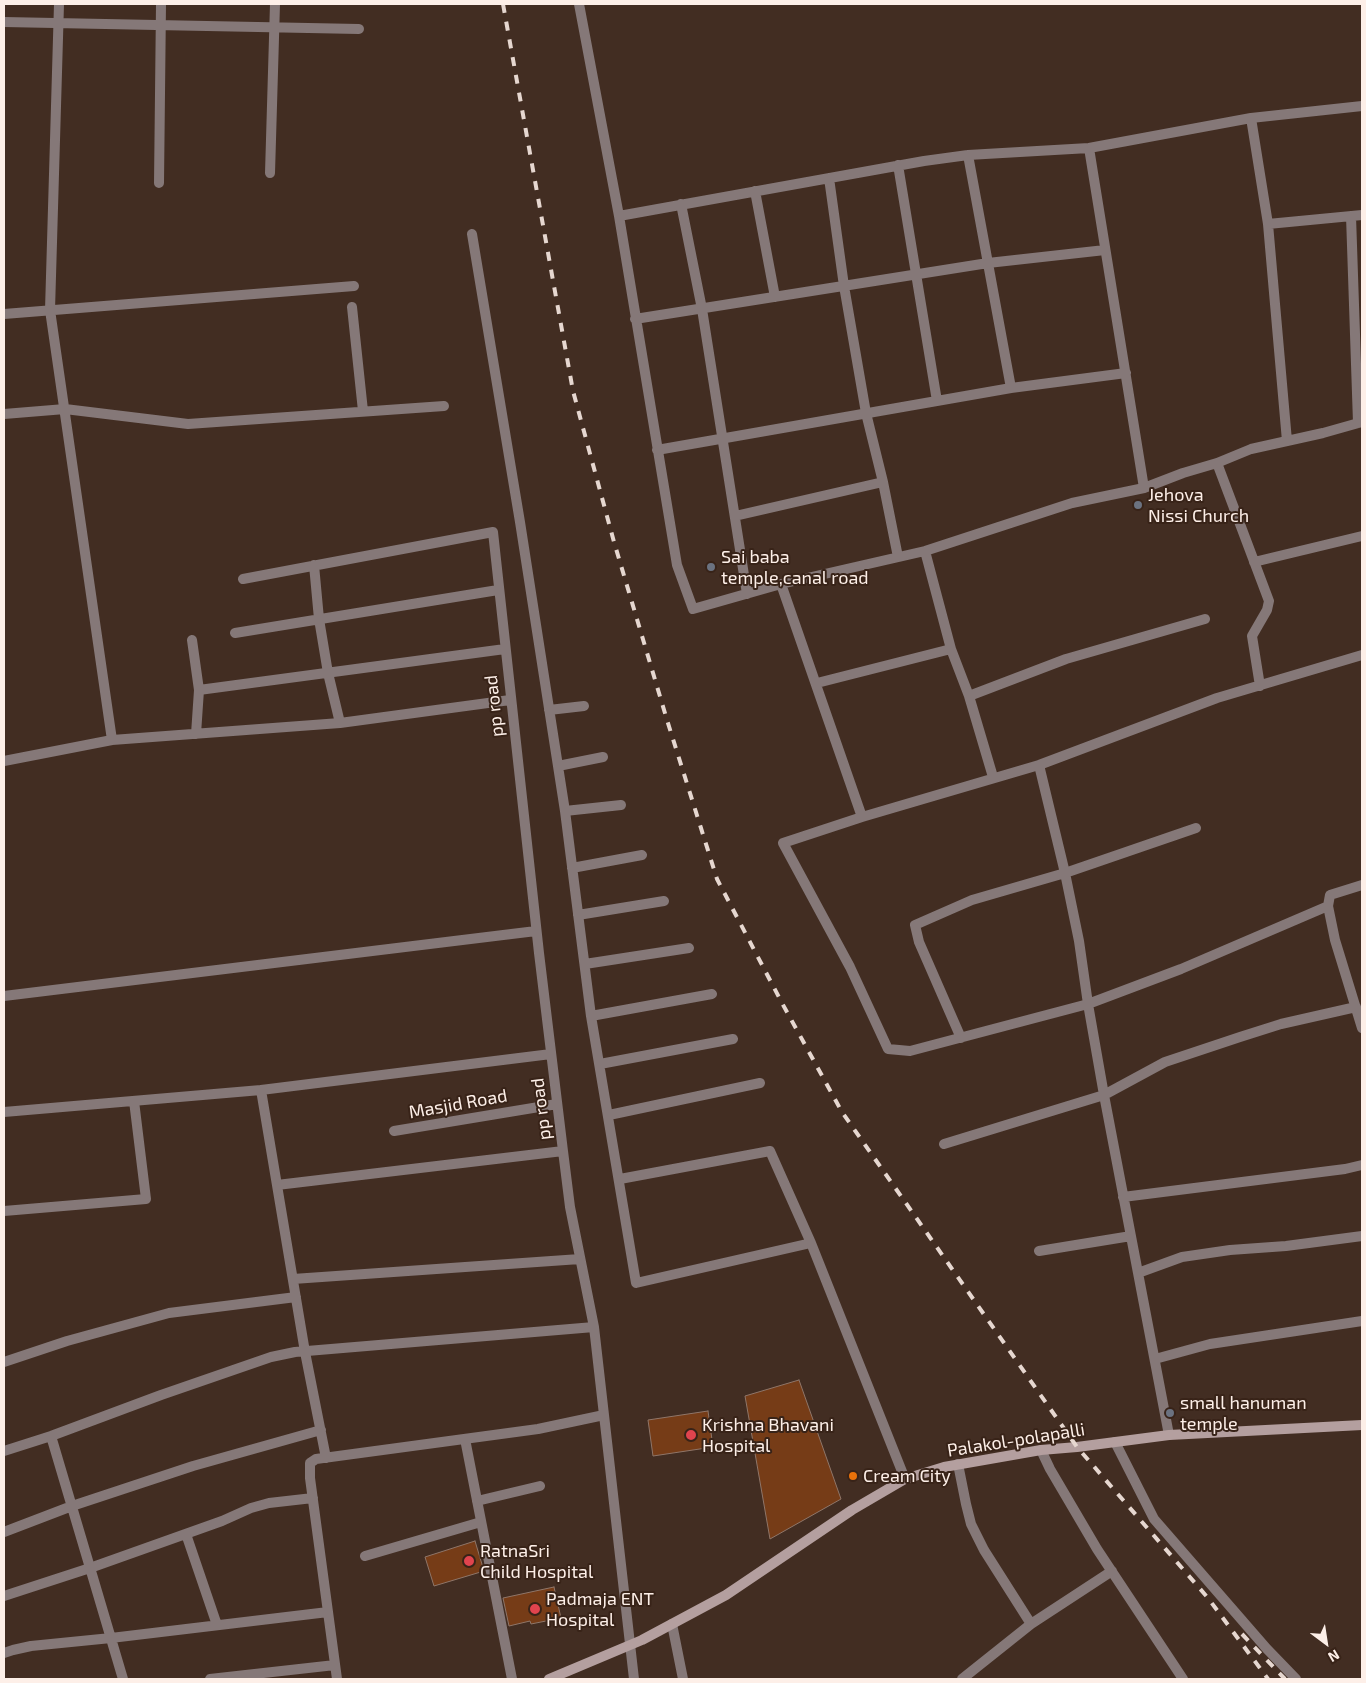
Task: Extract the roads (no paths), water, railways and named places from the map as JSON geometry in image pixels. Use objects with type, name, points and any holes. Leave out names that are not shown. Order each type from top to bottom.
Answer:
[{"type":"street","points":[[60,4],[50,310],[112,740]]},
{"type":"street","points":[[159,183],[161,4]]},
{"type":"street","points":[[270,173],[275,4]]},
{"type":"street","points":[[580,4],[619,216],[677,564],[693,609],[781,584],[925,551],[1072,504],[1144,488],[1217,463],[1251,449],[1360,422],[1351,216]]},
{"type":"street","points":[[4,22],[359,29]]},
{"type":"street","points":[[619,216],[898,165],[968,155],[1089,148],[1251,118],[1362,106]]},
{"type":"street","points":[[1251,118],[1268,224],[1287,441]]},
{"type":"street","points":[[1089,148],[1144,488]]},
{"type":"street","points":[[968,155],[1010,388]]},
{"type":"street","points":[[898,165],[937,401]]},
{"type":"street","points":[[829,178],[844,286],[866,413],[883,482],[898,557]]},
{"type":"street","points":[[755,191],[775,297]]},
{"type":"street","points":[[681,204],[702,309],[747,594]]},
{"type":"street","points":[[1268,224],[1362,215]]},
{"type":"street","points":[[472,234],[520,522],[565,811],[591,1016],[620,1179],[636,1283],[811,1243]]},
{"type":"street","points":[[635,320],[988,263],[1105,250]]},
{"type":"street","points":[[4,314],[354,286]]},
{"type":"street","points":[[352,306],[363,411]]},
{"type":"street","points":[[657,450],[1010,388],[1126,374]]},
{"type":"street","points":[[4,414],[64,409],[188,424],[444,406]]},
{"type":"street","points":[[1217,463],[1269,601],[1267,610],[1252,636],[1260,686]]},
{"type":"street","points":[[735,516],[883,482]]},
{"type":"street","name":"pp road","points":[[314,566],[492,532],[557,1104],[570,1207],[594,1327],[634,1679]]},
{"type":"street","points":[[1254,562],[1362,536]]},
{"type":"street","points":[[925,551],[951,649],[993,777]]},
{"type":"street","points":[[243,579],[314,566],[319,619],[328,673],[340,723]]},
{"type":"street","points":[[781,584],[862,816]]},
{"type":"street","points":[[235,633],[498,590]]},
{"type":"street","points":[[968,696],[1066,659],[1205,619]]},
{"type":"street","points":[[192,640],[199,690],[196,734]]},
{"type":"street","points":[[817,684],[951,649]]},
{"type":"street","points":[[199,690],[505,650]]},
{"type":"street","points":[[1328,906],[1181,969],[1088,1004],[910,1051],[888,1049],[850,967],[783,843],[862,816],[1039,765],[1217,698],[1362,655]]},
{"type":"street","points":[[4,761],[112,740],[340,723],[510,700]]},
{"type":"street","points":[[549,710],[584,706]]},
{"type":"street","points":[[558,766],[603,757]]},
{"type":"street","points":[[1039,765],[1079,941],[1104,1095],[1169,1435]]},
{"type":"street","points":[[565,811],[621,805]]},
{"type":"street","points":[[961,1038],[919,942],[915,924],[972,900],[1065,873],[1196,828]]},
{"type":"street","points":[[572,868],[642,855]]},
{"type":"street","points":[[1362,885],[1330,895],[1328,906],[1335,940],[1362,1028]]},
{"type":"street","points":[[578,915],[664,901]]},
{"type":"street","points":[[4,996],[536,931]]},
{"type":"street","points":[[585,964],[689,948]]},
{"type":"street","points":[[591,1016],[712,994]]},
{"type":"street","points":[[944,1144],[1104,1095],[1165,1062],[1281,1024],[1356,1007]]},
{"type":"street","points":[[600,1064],[734,1038]]},
{"type":"street","points":[[4,1112],[261,1090],[551,1054]]},
{"type":"street","points":[[609,1115],[760,1083]]},
{"type":"street","points":[[261,1090],[305,1352],[326,1458]]},
{"type":"street","points":[[4,1212],[146,1199],[134,1101]]},
{"type":"street","name":"Masjid Road","points":[[394,1131],[557,1104]]},
{"type":"street","points":[[277,1185],[563,1151]]},
{"type":"street","points":[[620,1179],[770,1151],[811,1243],[905,1479]]},
{"type":"street","points":[[1124,1197],[1345,1169],[1362,1165]]},
{"type":"street","points":[[1039,1251],[1131,1236]]},
{"type":"street","points":[[1138,1273],[1182,1257],[1362,1236]]},
{"type":"street","points":[[293,1279],[580,1259]]},
{"type":"street","points":[[4,1362],[67,1341],[169,1313],[296,1297]]},
{"type":"street","points":[[1155,1359],[1210,1344],[1362,1321]]},
{"type":"street","points":[[4,1451],[51,1436],[270,1357],[305,1352],[594,1327]]},
{"type":"street","points":[[337,1679],[310,1478],[310,1463],[316,1459],[538,1429],[604,1415]]},
{"type":"street","name":"Palakol-polapalli","points":[[549,1679],[630,1646],[726,1595],[852,1510],[905,1479],[958,1464],[1041,1450],[1169,1435],[1362,1425]]},
{"type":"street","points":[[4,1532],[72,1506],[193,1466],[320,1430]]},
{"type":"street","points":[[51,1436],[123,1679]]},
{"type":"street","points":[[465,1439],[512,1679]]},
{"type":"street","points":[[1115,1442],[1154,1519],[1267,1649],[1296,1679]]},
{"type":"street","points":[[1041,1450],[1053,1475],[1112,1571],[1183,1679]]},
{"type":"street","points":[[958,1464],[972,1524],[984,1550],[1031,1624]]},
{"type":"street","points":[[477,1501],[540,1486]]},
{"type":"street","points":[[4,1596],[186,1534],[260,1505],[313,1498]]},
{"type":"street","points":[[365,1556],[481,1522]]},
{"type":"street","points":[[186,1534],[218,1625]]},
{"type":"street","points":[[962,1679],[1031,1624],[1112,1571]]},
{"type":"street","points":[[4,1653],[31,1646],[328,1612]]},
{"type":"street","points":[[672,1624],[683,1679]]},
{"type":"street","points":[[210,1679],[335,1665]]},
{"type":"railway","points":[[503,4],[573,391],[614,542],[717,879],[842,1112],[1077,1447],[1208,1598],[1268,1679]]},
{"type":"railway","points":[[1242,1634],[1285,1679]]},
{"type":"place","name":"Jehova Nissi Church","points":[[1138,505]]},
{"type":"place","name":"Sai baba temple,canal road","points":[[711,567]]},
{"type":"place","name":"small hanuman temple","points":[[1170,1413]]},
{"type":"place","name":"Krishna Bhavani Hospital","points":[[691,1435]]},
{"type":"place","name":"Cream City","points":[[853,1476]]},
{"type":"place","name":"RatnaSri Child Hospital","points":[[469,1561]]},
{"type":"place","name":"Padmaja ENT Hospital","points":[[535,1609]]}]
